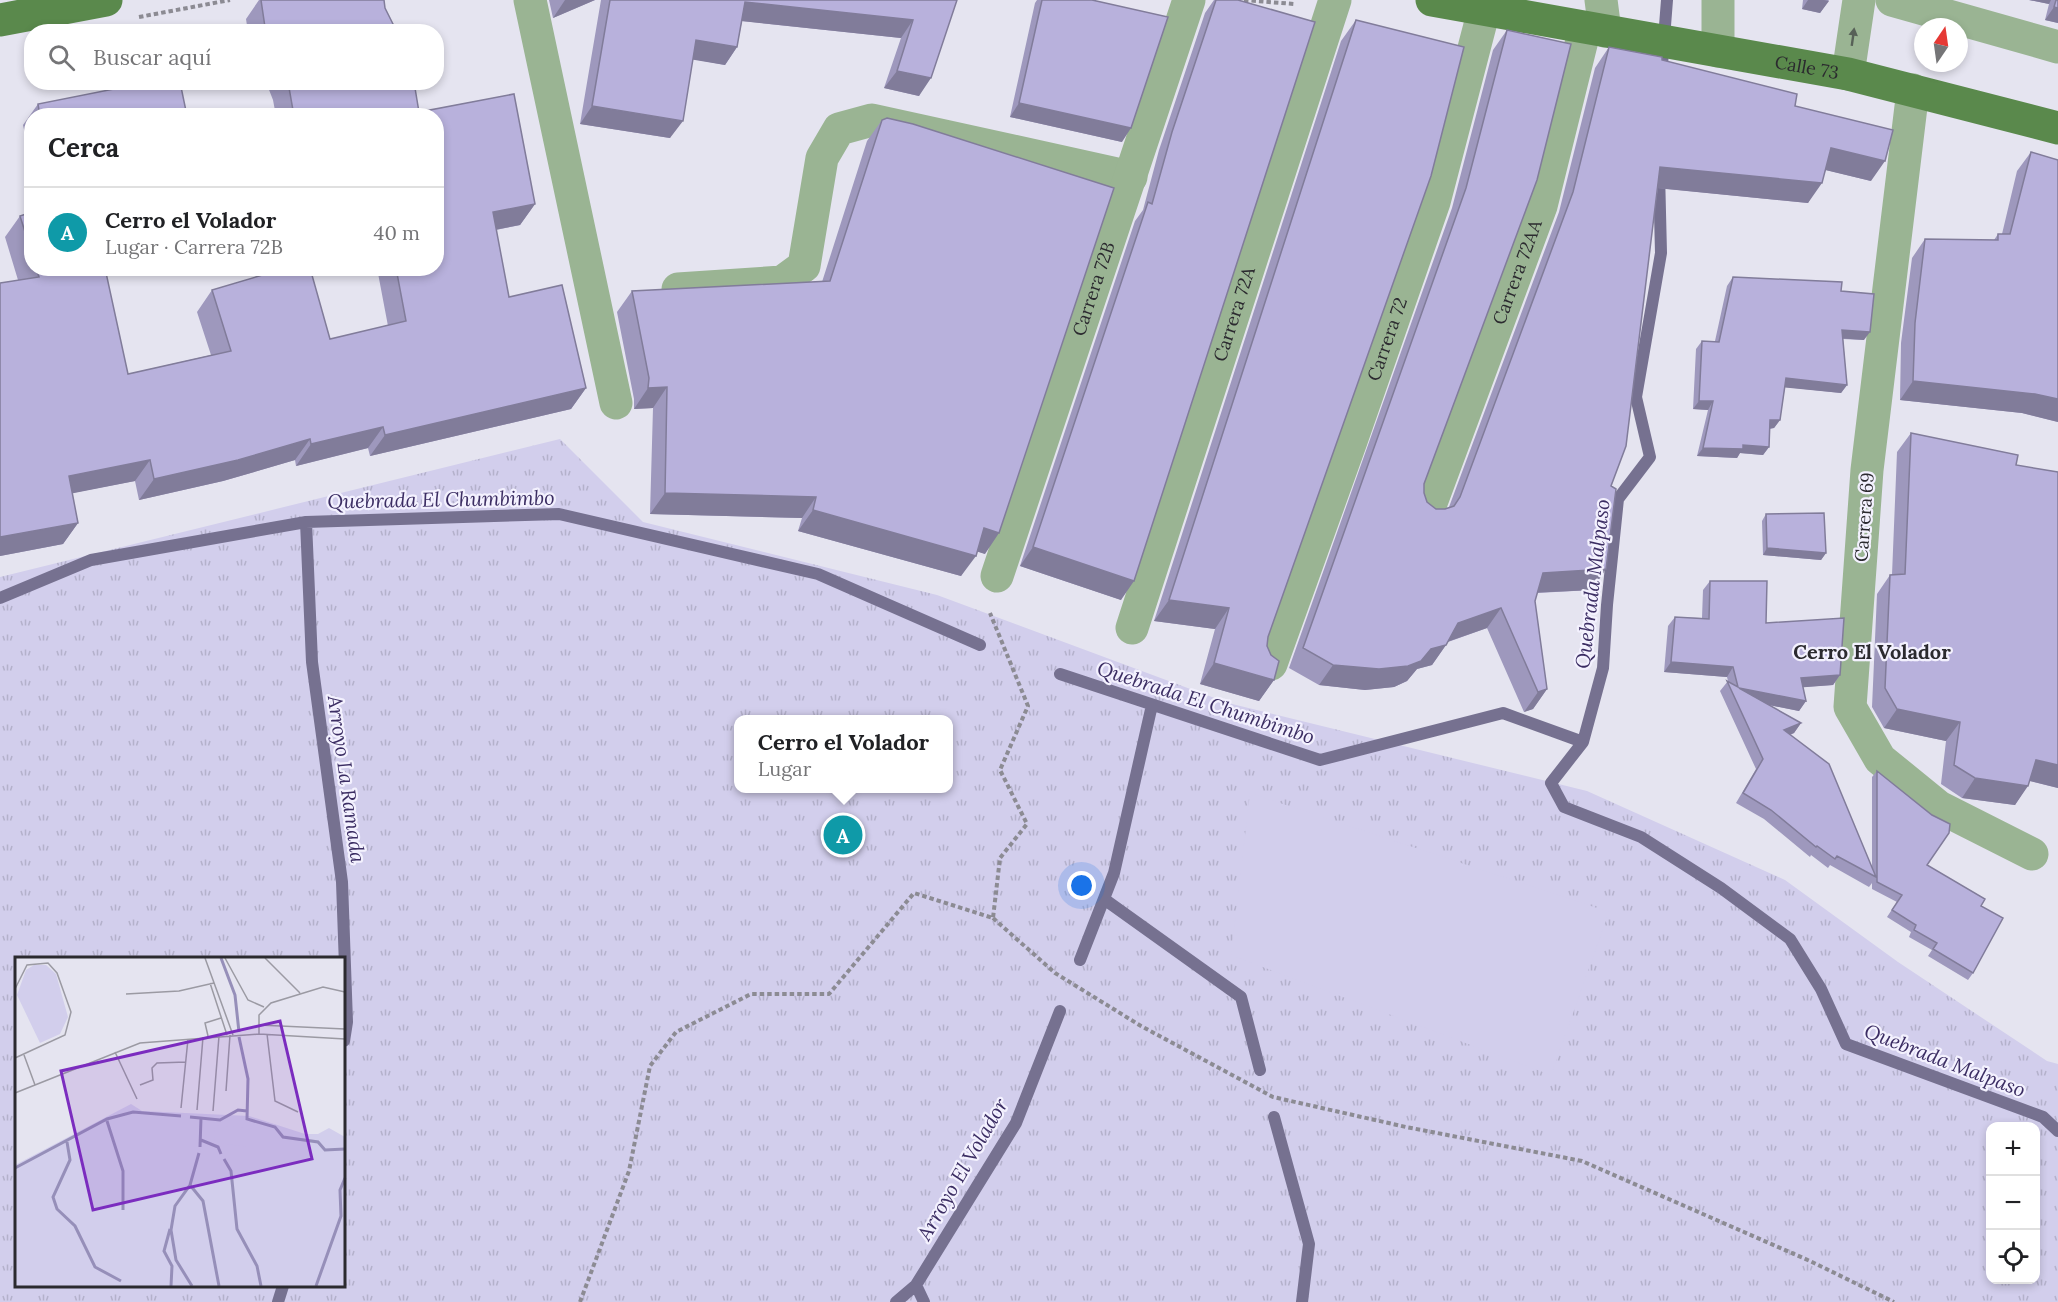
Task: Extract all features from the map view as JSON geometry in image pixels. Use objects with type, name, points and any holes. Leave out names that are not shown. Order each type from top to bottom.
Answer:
[{"type":"main road","points":[[1432,0],[1473,5]]},
{"type":"main road","points":[[1439,0],[1473,5]]},
{"type":"main road","name":"Calle 73","points":[[1473,5],[1551,11],[1707,49],[1848,74],[2058,128]]},
{"type":"main road","points":[[0,20],[118,9]]},
{"type":"street","points":[[530,0],[616,403]]},
{"type":"street","name":"Carrera 72B","points":[[997,576],[1189,0]]},
{"type":"street","points":[[1707,49],[1718,0]]},
{"type":"street","points":[[1848,74],[1858,0]]},
{"type":"street","points":[[1892,0],[2058,47]]},
{"type":"street","name":"Carrera 72A","points":[[1132,628],[1334,4]]},
{"type":"street","name":"Carrera 72","points":[[1271,664],[1434,202],[1473,5]]},
{"type":"street","name":"Carrera 72AA","points":[[1428,511],[1606,24]]},
{"type":"street","name":"Carrera 69","points":[[1913,90],[1867,470],[1850,707],[1880,759],[1940,807],[2032,854]]},
{"type":"street","points":[[678,289],[782,282],[804,266],[822,158],[838,129],[872,120],[1131,177]]},
{"type":"path","points":[[118,9],[230,0]]},
{"type":"path","points":[[1244,0],[1334,4]]},
{"type":"path","points":[[993,918],[1000,858],[1027,824],[1000,770],[1028,706],[990,614],[997,576]]},
{"type":"path","points":[[580,1302],[629,1171],[650,1066],[676,1032],[751,994],[828,994],[914,893],[993,918],[1055,973],[1141,1026],[1273,1097],[1406,1127],[1582,1161],[1810,1261],[1894,1302]]},
{"type":"green space","points":[[560,439],[643,522],[937,595],[1228,703],[1587,791],[1785,880],[1898,962],[2047,1061],[2058,1064],[2058,1302],[0,1302],[0,577]]},
{"type":"green space","points":[[1250,793],[1609,912],[1551,1075],[1231,955]]},
{"type":"building","points":[[261,0],[384,0],[385,8],[393,24],[265,24]]},
{"type":"building","points":[[610,0],[957,0],[931,78],[897,71],[913,20],[745,2],[737,47],[696,40],[683,121],[592,106]]},
{"type":"building","points":[[1042,0],[1092,0],[1168,17],[1131,128],[1019,103]]},
{"type":"building","points":[[1216,0],[1238,0],[1315,22],[1134,581],[1033,547],[1148,202],[1152,204],[1172,132]]},
{"type":"building","points":[[2058,0],[2058,8],[2054,7]]},
{"type":"building","points":[[1356,20],[1464,47],[1431,176],[1268,637],[1267,646],[1271,655],[1279,661],[1274,680],[1214,663],[1229,608],[1169,600]]},
{"type":"building","points":[[1507,30],[1571,44],[1537,180],[1424,484],[1427,502],[1436,509],[1454,506],[1460,497],[1573,192],[1609,47],[1662,57],[1662,60],[1797,94],[1795,106],[1893,130],[1885,161],[1831,148],[1822,183],[1660,167],[1626,446],[1611,486],[1616,489],[1606,569],[1543,573],[1535,601],[1547,689],[1538,692],[1501,608],[1458,623],[1446,645],[1431,649],[1421,661],[1408,666],[1379,669],[1333,665],[1303,648],[1466,188]]},
{"type":"building","points":[[109,90],[182,90],[185,108],[39,108],[38,104]]},
{"type":"building","points":[[289,90],[415,90],[418,108],[293,108]]},
{"type":"building","points":[[514,94],[535,204],[493,212],[509,297],[562,285],[586,388],[385,435],[383,427],[311,444],[310,439],[238,460],[154,479],[150,460],[69,476],[78,523],[0,537],[0,283],[39,276],[107,276],[128,374],[231,351],[212,290],[259,276],[312,276],[330,339],[406,321],[398,276],[444,276],[444,108],[440,108]]},
{"type":"building","points":[[887,118],[913,124],[1114,188],[999,533],[984,528],[976,556],[813,510],[816,497],[665,493],[667,387],[648,388],[649,378],[632,291],[830,281],[882,120]]},
{"type":"building","points":[[2031,152],[2058,160],[2058,399],[2035,394],[1913,381],[1915,323],[1925,239],[1998,240],[1998,234],[2010,234]]},
{"type":"building","points":[[24,215],[24,229],[20,216]]},
{"type":"building","points":[[1733,277],[1842,282],[1841,291],[1874,294],[1870,332],[1842,330],[1847,385],[1786,378],[1780,420],[1770,420],[1769,447],[1743,445],[1743,449],[1703,448],[1713,401],[1699,401],[1702,341],[1719,342]]},
{"type":"building","points":[[1911,433],[2018,455],[2016,465],[2058,472],[2058,765],[2036,760],[2028,786],[1975,778],[1954,765],[1960,722],[1897,709],[1885,688],[1890,575],[1905,574]]},
{"type":"building","points":[[1824,513],[1826,553],[1767,548],[1766,514]]},
{"type":"building","points":[[1710,581],[1767,581],[1766,623],[1844,618],[1840,675],[1801,678],[1806,701],[1739,688],[1801,723],[1784,730],[1829,764],[1876,877],[1837,856],[1835,859],[1816,847],[1771,810],[1743,793],[1763,759],[1727,681],[1738,687],[1733,667],[1671,662],[1675,617],[1709,619]]},
{"type":"building","points":[[1877,771],[1932,815],[1950,824],[1949,833],[1927,865],[1985,899],[1981,906],[2003,918],[1973,973],[1933,949],[1937,943],[1914,930],[1916,925],[1892,910],[1902,895],[1877,882]]},
{"type":"waterway","name":"Quebrada Malpaso","points":[[1661,77],[1667,0]]},
{"type":"waterway","name":"Quebrada Malpaso","points":[[1659,172],[1661,253],[1636,397],[1650,457],[1618,499],[1603,668],[1583,742],[1551,783],[1564,807],[1641,837],[1721,888],[1790,939],[1821,989],[1846,1044],[2043,1117],[2058,1131]]},
{"type":"waterway","name":"Quebrada El Chumbimbo","points":[[0,598],[91,560],[306,522],[559,514],[818,574],[980,645]]},
{"type":"waterway","name":"Arroyo La Ramada","points":[[306,522],[312,662],[342,882],[345,957]]},
{"type":"waterway","name":"Quebrada El Chumbimbo","points":[[1060,674],[1320,760],[1503,713],[1583,742]]},
{"type":"waterway","name":"Arroyo El Volador","points":[[1080,960],[1114,873],[1152,705]]},
{"type":"waterway","points":[[1104,899],[1241,997],[1260,1070]]},
{"type":"waterway","name":"Arroyo La Ramada","points":[[345,966],[347,1022],[345,1035]]},
{"type":"waterway","name":"Arroyo El Volador","points":[[896,1302],[916,1285],[1016,1123],[1060,1011]]},
{"type":"waterway","points":[[1274,1117],[1309,1244],[1302,1302]]},
{"type":"waterway","points":[[916,1285],[924,1302]]},
{"type":"waterway","name":"Arroyo La Ramada","points":[[278,1302],[283,1287]]},
{"type":"place","name":"Cerro el Volador","points":[[843,835]]},
{"type":"district","name":"Cerro El Volador","points":[[1872,651]]}]
